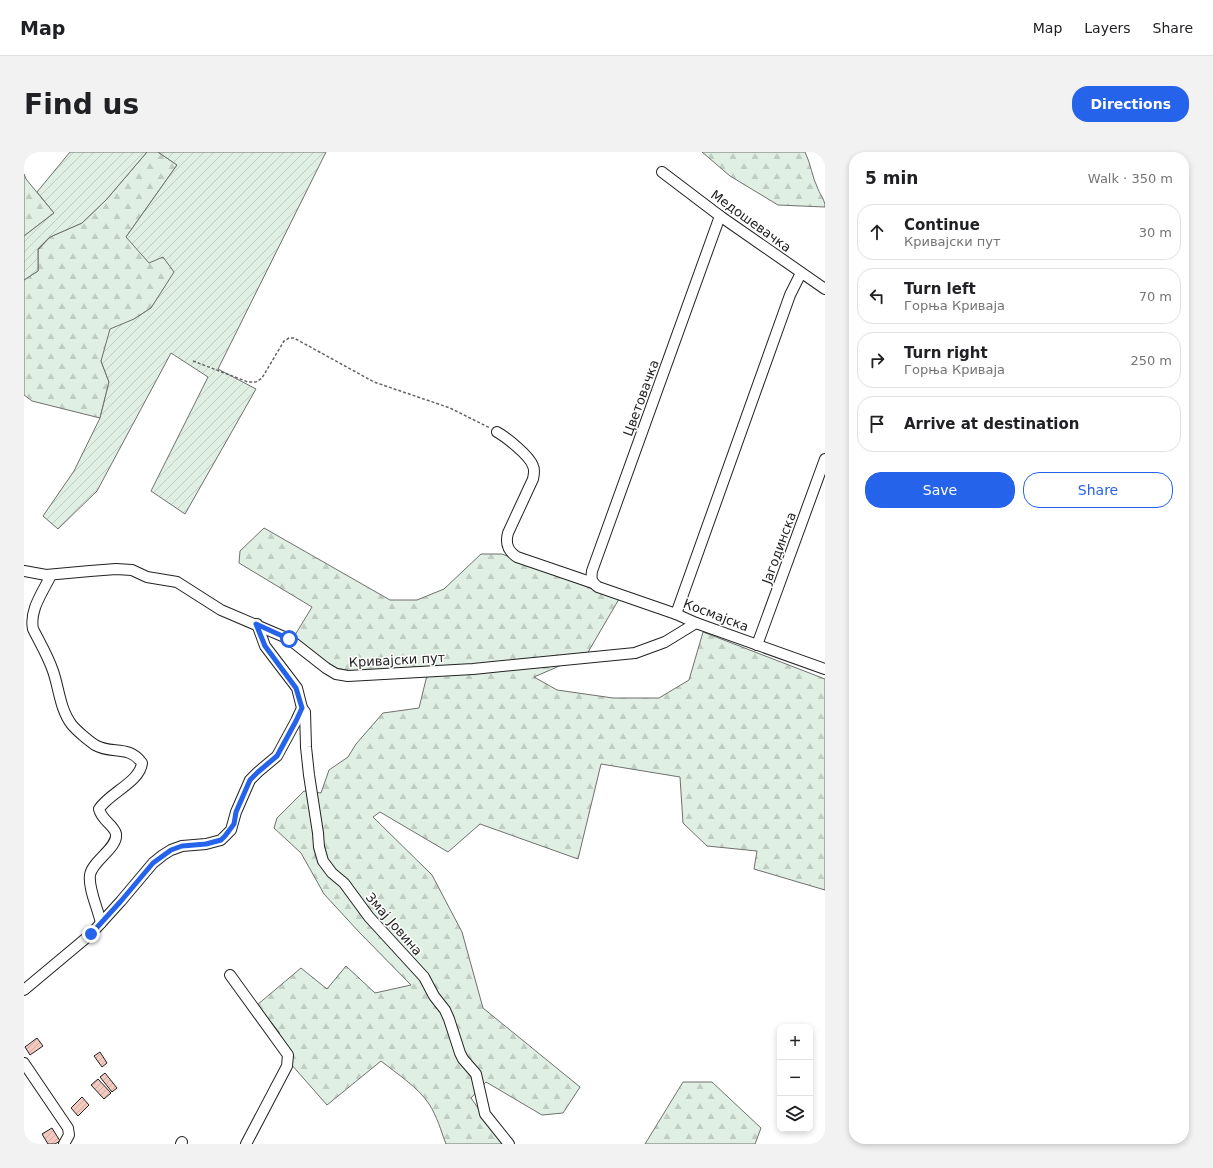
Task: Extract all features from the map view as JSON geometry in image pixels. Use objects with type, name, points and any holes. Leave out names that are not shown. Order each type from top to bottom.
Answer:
[{"type":"street","name":"Медошевачка","points":[[662,172],[720,216],[825,289]]},
{"type":"street","name":"Цветовачка","points":[[595,585],[591,579],[592,571],[720,216]]},
{"type":"street","points":[[676,614],[790,295],[801,273]]},
{"type":"street","name":"Космајска","points":[[497,432],[508,439],[530,461],[534,471],[533,478],[508,533],[506,542],[510,551],[517,557],[676,614],[825,670]]},
{"type":"street","name":"Јагодинска","points":[[757,645],[825,459]]},
{"type":"street","name":"Кривајски пут","points":[[24,571],[35,574],[51,575],[96,570],[132,570],[146,577],[177,582],[221,610],[289,639],[336,674],[348,676],[473,668],[635,653],[665,642],[696,622]]},
{"type":"street","points":[[51,575],[33,612],[32,623],[33,629],[52,668],[66,714],[72,726],[96,745],[108,749],[130,752],[137,756],[142,763],[141,769],[136,777],[110,797],[99,809],[100,815],[116,834],[115,842],[90,873],[90,881],[101,922]]},
{"type":"street","name":"Змај Јовина","points":[[256,624],[265,646],[296,688],[302,708],[305,712],[309,776],[319,847],[324,861],[332,873],[344,883],[369,917],[424,977],[449,1019],[463,1059],[476,1074],[484,1114],[509,1144]]},
{"type":"street","points":[[24,990],[91,934],[153,863],[171,850],[182,846],[206,844],[221,840],[225,836],[234,824],[236,812],[250,780],[277,756],[302,708]]},
{"type":"street","points":[[230,975],[288,1055],[287,1066],[246,1144]]},
{"type":"street","points":[[24,1063],[68,1128],[69,1135],[64,1144]]},
{"type":"path","points":[[194,361],[248,382],[256,382],[262,378],[284,341],[289,338],[294,338],[374,382],[450,408],[497,432]]},
{"type":"green space","points":[[70,152],[147,152],[106,200],[82,223],[50,237],[38,249],[38,271],[24,280],[24,236],[54,213],[37,192]]},
{"type":"green space","points":[[147,152],[158,152],[177,165],[126,237],[163,257],[175,272],[151,308],[134,319],[101,361],[109,382],[100,418],[32,401],[24,395],[24,280],[38,271],[38,250],[50,237],[82,223],[106,200]]},
{"type":"green space","points":[[158,152],[326,152],[218,369],[256,389],[185,514],[151,491],[208,377],[171,353],[97,491],[58,529],[43,516],[74,471],[100,418],[109,382],[101,361],[110,329],[134,319],[151,308],[174,272],[163,257],[149,263],[126,237],[177,165]]},
{"type":"green space","points":[[702,152],[805,152],[816,184],[824,200],[825,207],[778,205],[730,176]]},
{"type":"green space","points":[[24,174],[26,179],[54,213],[24,236]]},
{"type":"green space","points":[[264,528],[390,600],[417,600],[444,589],[481,554],[502,554],[619,599],[587,654],[534,677],[557,690],[613,698],[659,698],[689,680],[703,632],[825,679],[825,890],[754,869],[757,851],[707,846],[683,823],[680,777],[601,764],[578,859],[480,824],[448,852],[380,812],[373,817],[432,875],[462,932],[483,1008],[580,1087],[563,1113],[542,1115],[486,1082],[471,1098],[503,1144],[446,1144],[434,1113],[425,1098],[407,1081],[381,1061],[327,1105],[283,1055],[279,1032],[257,1005],[301,968],[327,989],[346,966],[375,993],[411,985],[324,894],[301,853],[274,828],[277,818],[304,791],[321,793],[329,770],[348,757],[356,744],[383,713],[419,708],[429,667],[359,672],[323,666],[292,640],[312,607],[239,563],[240,551]]},
{"type":"green space","points":[[683,1082],[712,1082],[761,1128],[755,1144],[645,1144]]},
{"type":"building","points":[[37,1038],[43,1046],[30,1055],[25,1047]]},
{"type":"building","points":[[100,1052],[107,1063],[102,1067],[94,1056]]},
{"type":"building","points":[[105,1073],[117,1088],[112,1092],[100,1077]]},
{"type":"building","points":[[98,1079],[111,1093],[104,1099],[91,1085]]},
{"type":"building","points":[[82,1097],[89,1105],[78,1116],[71,1108]]},
{"type":"building","points":[[52,1128],[60,1141],[55,1144],[48,1144],[42,1134]]},
{"type":"route","points":[[91,934],[153,863],[163,855],[182,846],[206,844],[221,840],[231,830],[234,824],[236,812],[250,780],[277,756],[302,708],[300,697],[296,688],[265,646],[256,624],[289,639]]}]
